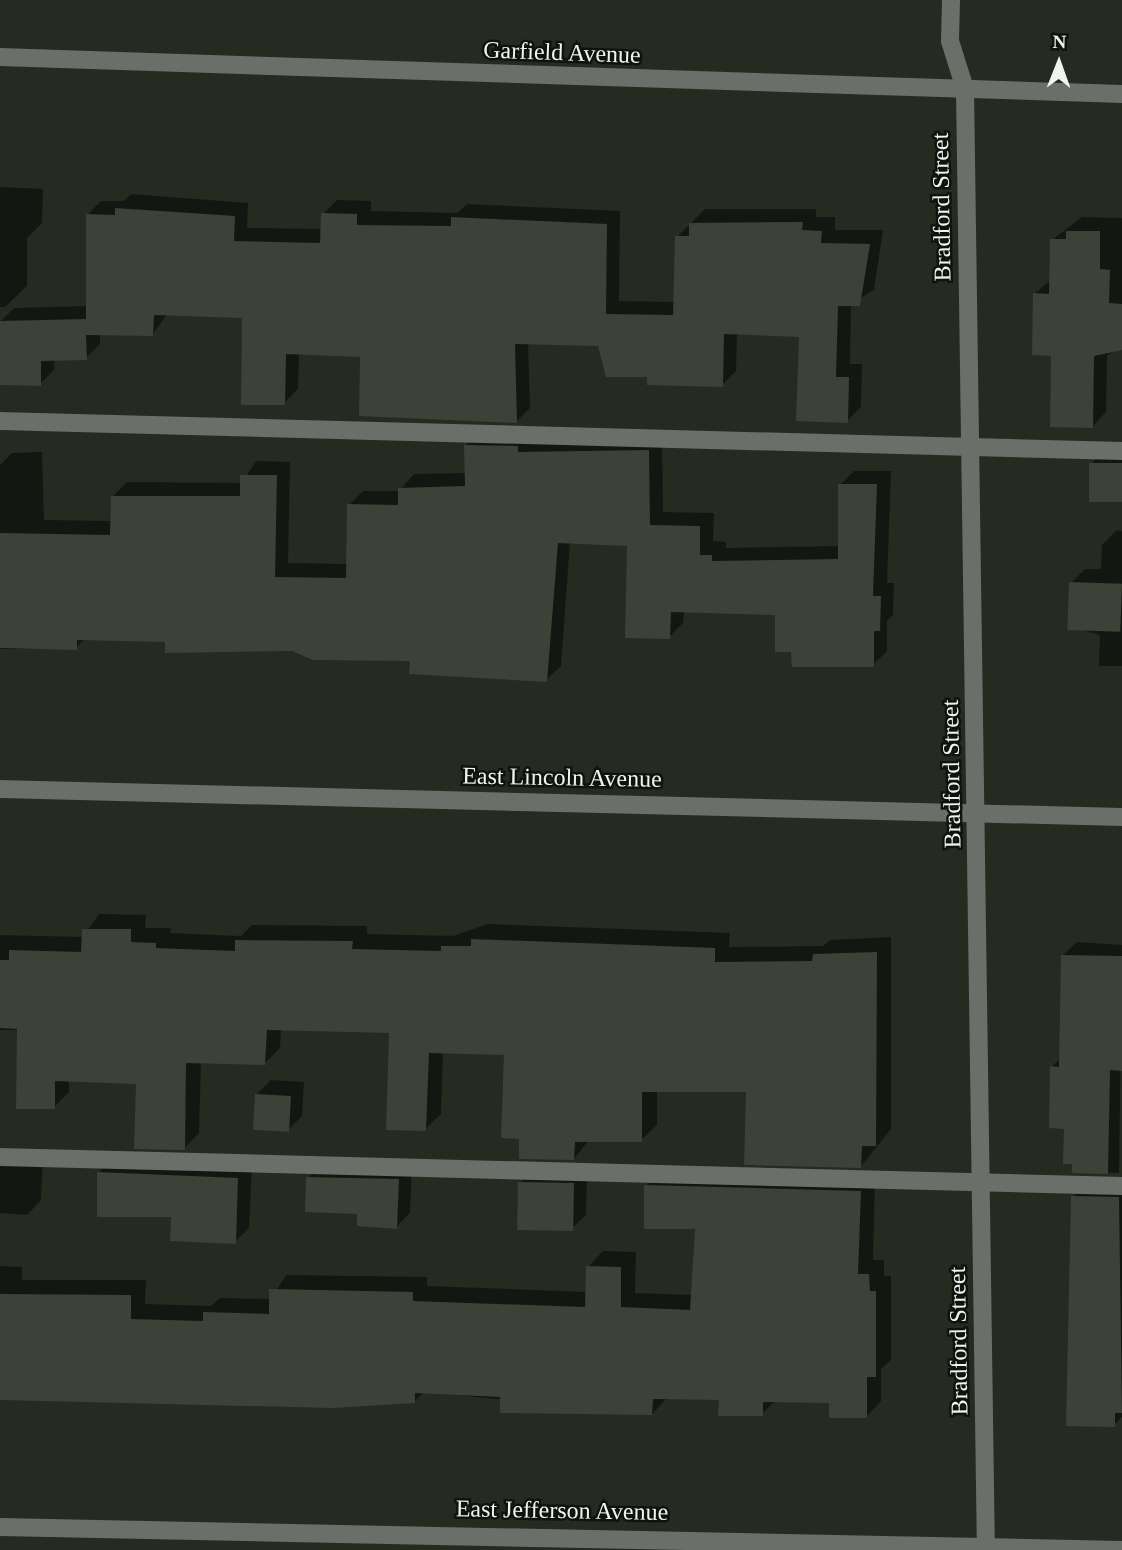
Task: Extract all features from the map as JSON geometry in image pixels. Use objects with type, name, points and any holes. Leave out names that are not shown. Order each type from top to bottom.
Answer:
[{"type":"street","name":"Bradford Street","points":[[951,0],[950,41],[965,89],[986,1547]]},
{"type":"street","name":"Garfield Avenue","points":[[0,57],[1122,94]]},
{"type":"street","points":[[0,421],[1122,451]]},
{"type":"street","name":"East Lincoln Avenue","points":[[0,789],[1122,817]]},
{"type":"street","points":[[0,1157],[1122,1186]]},
{"type":"street","name":"East Jefferson Avenue","points":[[0,1527],[1122,1549]]},
{"type":"building","points":[[115,208],[235,216],[234,241],[320,243],[321,213],[357,214],[357,225],[451,226],[451,217],[607,224],[606,314],[673,315],[675,236],[689,236],[689,223],[803,222],[802,230],[822,231],[821,243],[870,244],[860,306],[838,306],[836,377],[849,377],[848,423],[796,421],[799,337],[724,334],[723,387],[647,385],[647,377],[606,377],[598,346],[515,344],[517,423],[359,416],[360,357],[286,354],[285,405],[241,405],[242,318],[154,315],[153,336],[86,335],[87,360],[41,361],[41,386],[0,385],[0,321],[86,319],[86,214],[115,215]]},
{"type":"building","points":[[1066,231],[1100,231],[1100,269],[1110,270],[1109,303],[1122,304],[1122,350],[1094,356],[1093,428],[1050,427],[1051,356],[1032,355],[1033,293],[1049,294],[1050,239],[1066,239]]},
{"type":"building","points":[[464,445],[518,446],[518,452],[649,450],[650,525],[700,526],[700,555],[712,555],[712,561],[838,559],[838,484],[877,484],[873,596],[881,596],[880,631],[874,631],[874,667],[792,667],[791,652],[775,652],[775,615],[671,612],[670,639],[625,638],[627,546],[558,543],[547,682],[409,674],[410,661],[313,660],[292,651],[165,653],[165,642],[77,640],[77,650],[0,648],[0,533],[110,535],[111,496],[240,496],[240,475],[277,475],[275,577],[346,578],[347,504],[398,505],[398,488],[465,486]]},
{"type":"building","points":[[1089,463],[1122,463],[1122,502],[1089,502]]},
{"type":"building","points":[[1069,582],[1122,584],[1120,632],[1067,630]]},
{"type":"building","points":[[82,929],[131,929],[131,942],[156,943],[156,948],[235,951],[235,940],[353,941],[352,949],[441,951],[441,946],[471,946],[471,939],[715,948],[715,962],[812,961],[813,954],[877,952],[876,1146],[862,1146],[861,1168],[744,1165],[746,1092],[642,1092],[642,1142],[575,1142],[574,1160],[519,1159],[519,1139],[501,1138],[504,1055],[429,1053],[426,1131],[386,1130],[389,1033],[267,1030],[265,1065],[186,1063],[185,1150],[134,1149],[136,1084],[55,1081],[55,1109],[16,1109],[17,1029],[0,1028],[0,960],[9,960],[9,950],[81,952]]},
{"type":"building","points":[[1061,955],[1122,956],[1122,1071],[1110,1070],[1108,1174],[1072,1173],[1072,1164],[1063,1164],[1064,1129],[1049,1128],[1050,1066],[1059,1067]]},
{"type":"building","points":[[255,1094],[291,1096],[289,1132],[253,1130]]},
{"type":"building","points":[[97,1172],[238,1178],[236,1244],[170,1241],[171,1217],[97,1217]]},
{"type":"building","points":[[306,1177],[399,1179],[397,1229],[357,1226],[357,1214],[305,1212]]},
{"type":"building","points":[[518,1182],[574,1183],[573,1231],[517,1230]]},
{"type":"building","points":[[644,1185],[861,1191],[858,1274],[869,1274],[870,1291],[876,1291],[876,1377],[867,1377],[867,1418],[829,1418],[829,1403],[763,1402],[763,1416],[718,1416],[719,1400],[653,1399],[652,1415],[500,1413],[500,1397],[415,1393],[415,1403],[333,1408],[0,1400],[0,1294],[131,1295],[131,1319],[203,1321],[203,1312],[269,1314],[269,1289],[413,1292],[413,1301],[585,1307],[586,1266],[621,1267],[621,1307],[690,1310],[695,1229],[644,1229]]},
{"type":"building","points":[[1071,1196],[1119,1197],[1122,1413],[1115,1413],[1115,1427],[1066,1426]]}]
